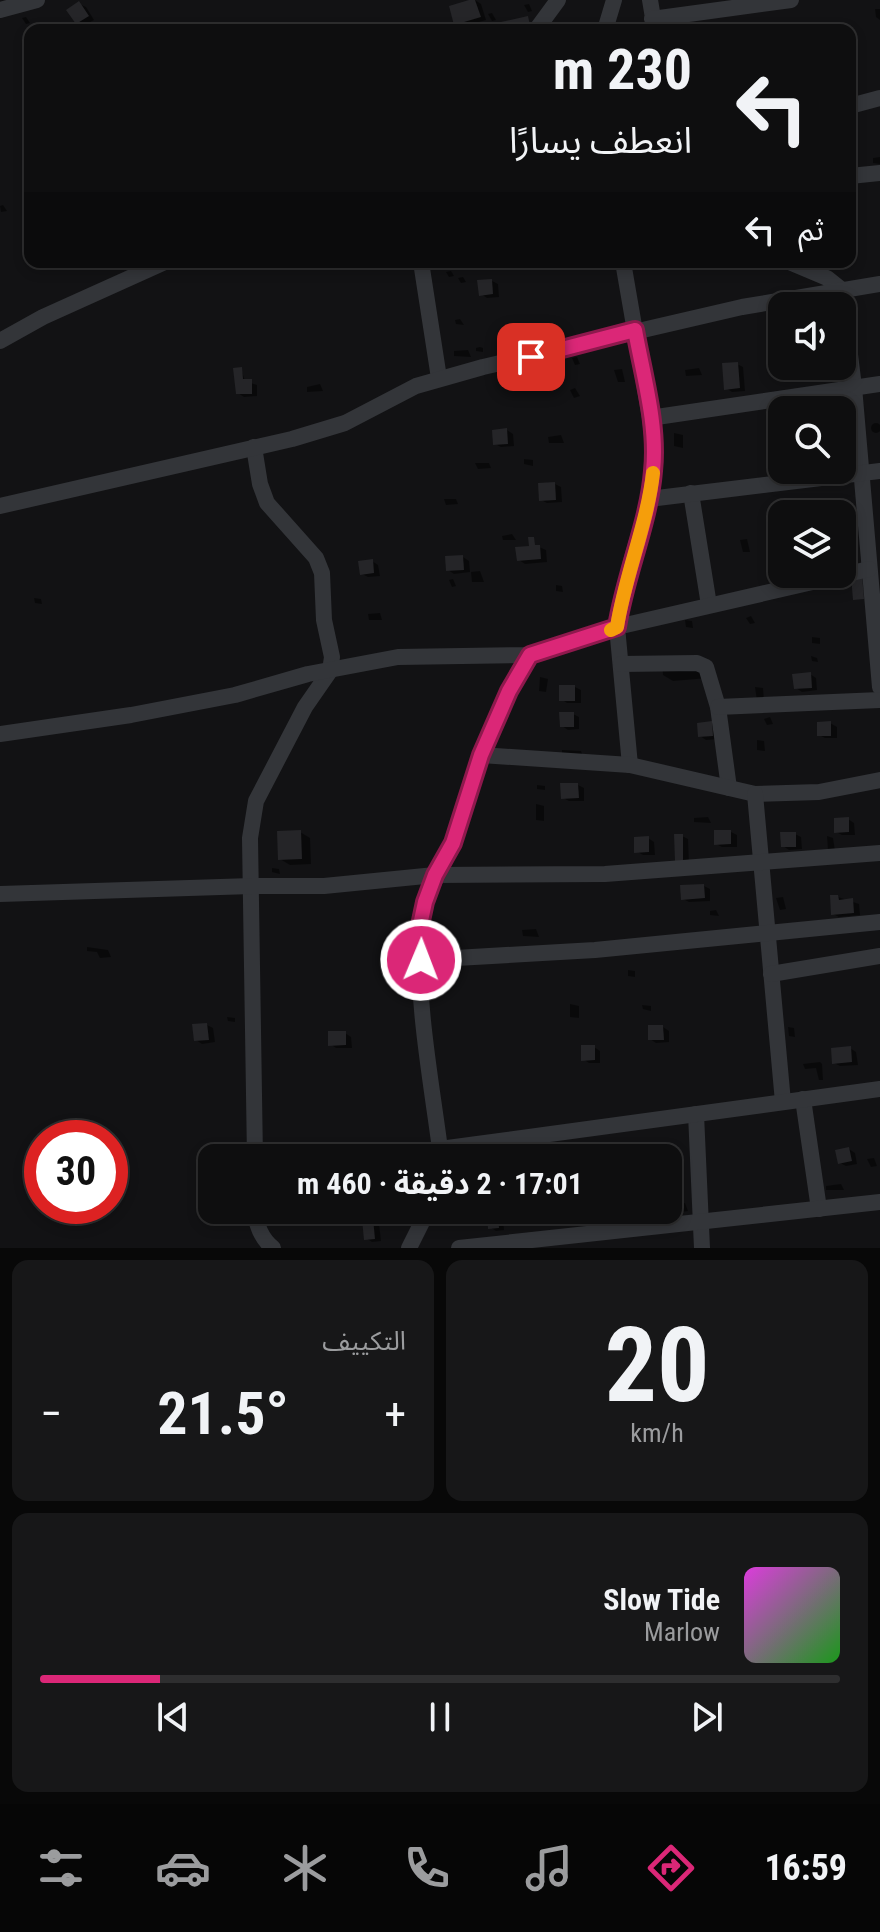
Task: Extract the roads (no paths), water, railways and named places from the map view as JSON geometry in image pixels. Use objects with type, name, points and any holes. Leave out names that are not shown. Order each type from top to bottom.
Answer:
[{"type":"street","points":[[0,10],[37,0]]},
{"type":"street","points":[[540,24],[558,0]]},
{"type":"street","points":[[607,24],[614,0]]},
{"type":"street","points":[[650,0],[653,24],[791,0]]},
{"type":"street","points":[[856,104],[880,98]]},
{"type":"street","points":[[856,175],[880,173]]},
{"type":"street","points":[[0,341],[43,317],[152,268]]},
{"type":"street","points":[[422,268],[439,378]]},
{"type":"street","points":[[624,268],[654,458],[649,499],[630,565],[617,627],[630,765]]},
{"type":"street","points":[[803,268],[827,278],[842,290],[854,387],[869,569],[876,604],[880,687]]},
{"type":"street","points":[[0,506],[345,423],[395,396],[439,378],[742,307],[880,284]]},
{"type":"street","points":[[650,418],[880,384]]},
{"type":"street","points":[[254,447],[260,484],[267,503],[316,558],[322,573],[324,620],[332,657],[330,671],[299,718],[256,801],[250,838],[255,1144]]},
{"type":"street","points":[[649,499],[880,471]]},
{"type":"street","points":[[691,493],[709,605]]},
{"type":"street","points":[[0,734],[235,695],[308,674],[398,657],[530,655],[617,627],[869,569]]},
{"type":"street","points":[[439,1144],[424,1028],[419,930],[425,902],[435,875],[453,843],[481,755],[509,691],[530,655]]},
{"type":"street","points":[[621,664],[697,663],[706,667],[718,707],[729,788]]},
{"type":"street","points":[[718,707],[880,700]]},
{"type":"street","points":[[481,755],[630,765],[755,794],[819,792],[880,780]]},
{"type":"street","points":[[755,794],[783,1102]]},
{"type":"street","points":[[0,894],[324,886],[435,875],[605,874],[880,853]]},
{"type":"street","points":[[421,960],[595,950],[880,922]]},
{"type":"street","points":[[771,974],[880,956]]},
{"type":"street","points":[[504,1144],[880,1089]]},
{"type":"street","points":[[803,1099],[819,1209]]},
{"type":"street","points":[[696,1114],[702,1248]]},
{"type":"street","points":[[459,1248],[880,1202]]},
{"type":"street","points":[[259,1224],[264,1240],[273,1248]]},
{"type":"street","points":[[409,1248],[421,1224]]}]
